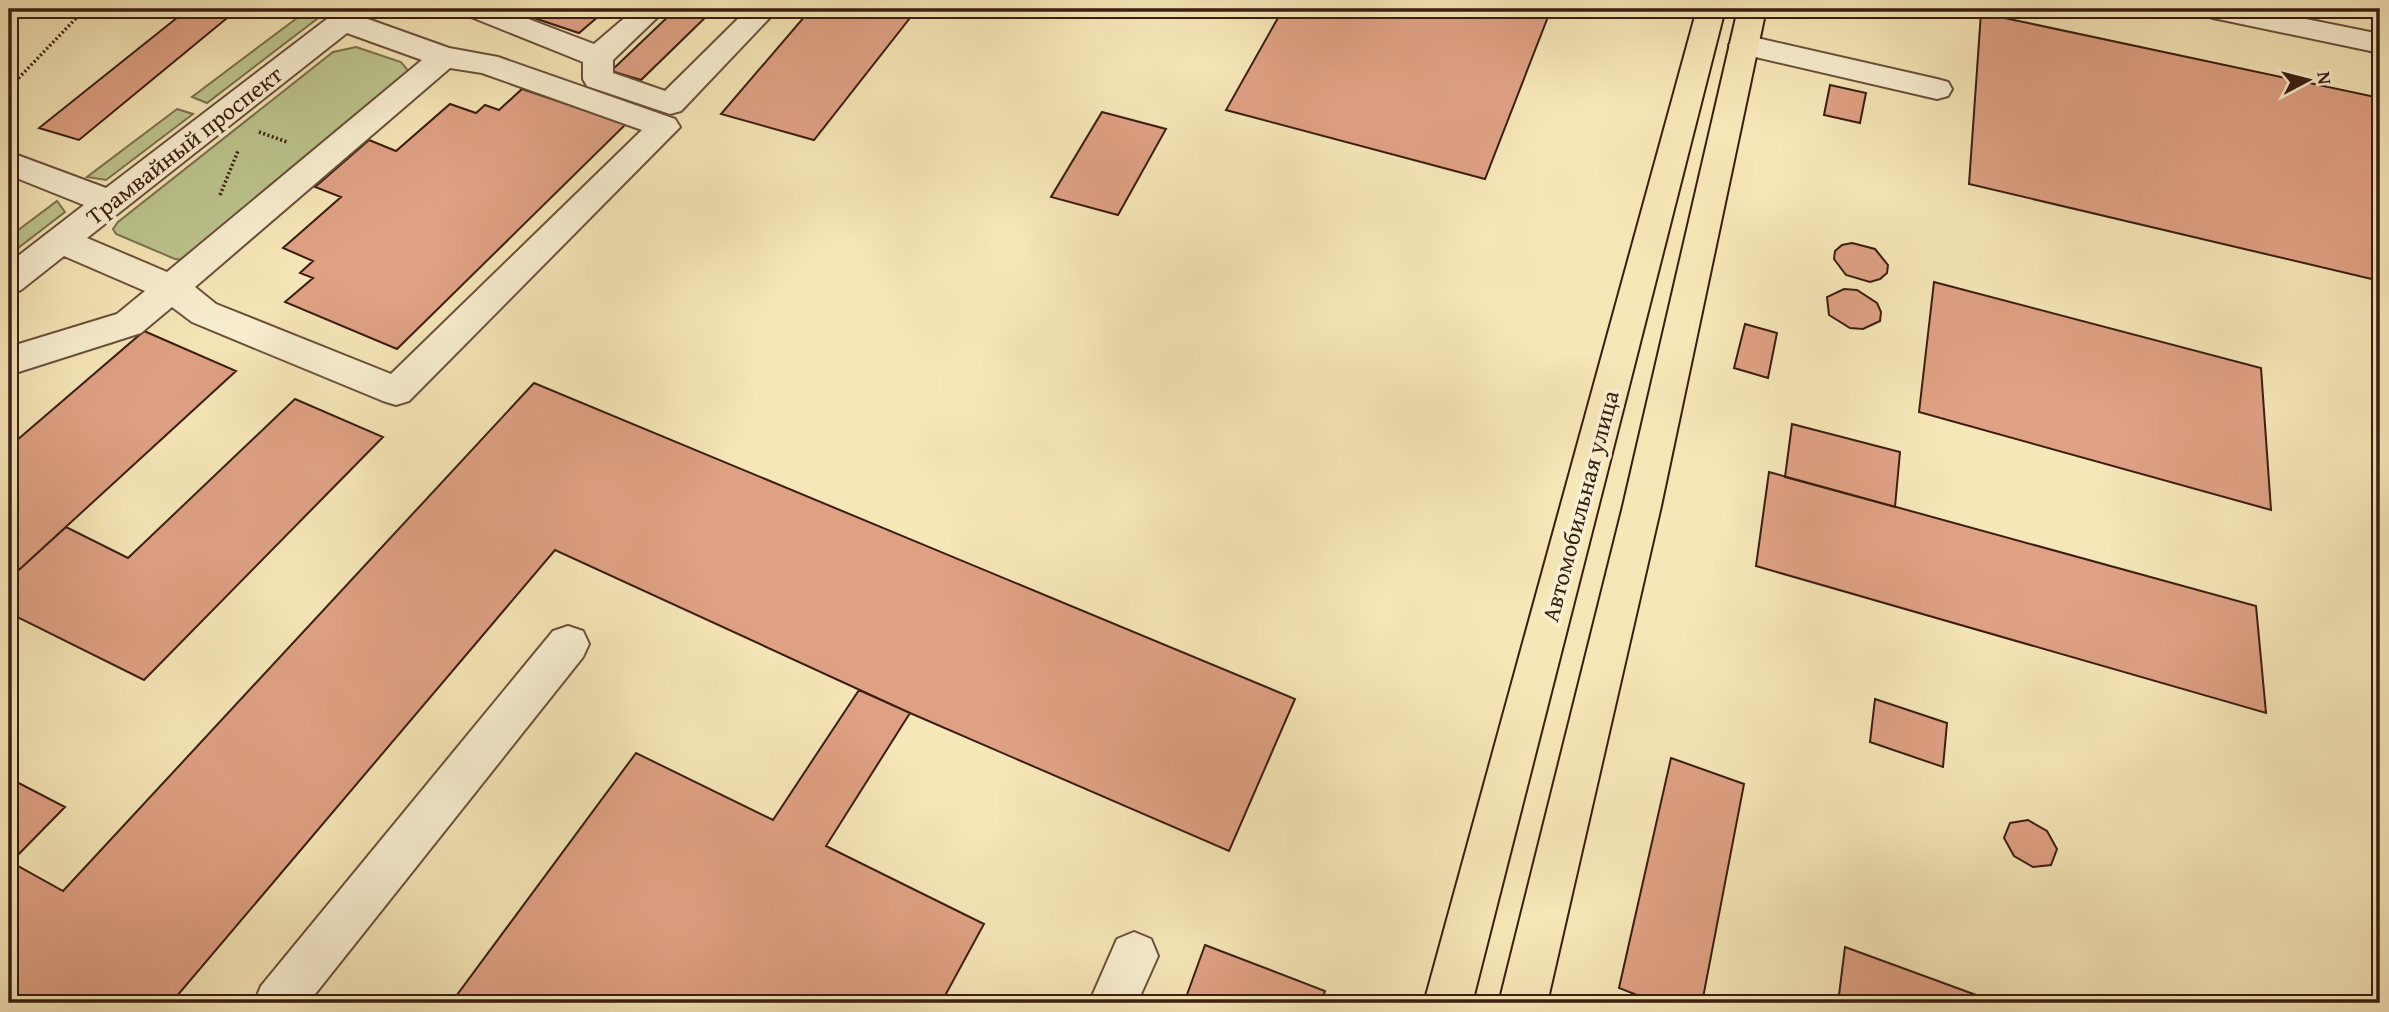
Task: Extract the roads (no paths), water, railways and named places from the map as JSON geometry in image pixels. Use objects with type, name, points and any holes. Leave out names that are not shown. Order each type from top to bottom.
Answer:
[{"type":"main road","name":"Автомобильная улица","points":[[1448,1003],[1711,9]]},
{"type":"main road","points":[[1523,1003],[1642,506],[1752,9]]},
{"type":"street","points":[[476,9],[598,57]]},
{"type":"street","points":[[652,9],[598,57],[598,79],[670,104],[764,9]]},
{"type":"street","points":[[2213,9],[2380,44]]},
{"type":"street","points":[[61,241],[173,289],[204,313],[396,391],[664,127],[487,64],[444,57],[351,15]]},
{"type":"street","name":"Трамвайный проспект","points":[[9,281],[351,15]]},
{"type":"street","points":[[1744,46],[1937,89]]},
{"type":"street","points":[[9,362],[129,324],[444,57]]},
{"type":"street","points":[[9,163],[110,202]]},
{"type":"street","points":[[278,1003],[568,645]]},
{"type":"street","points":[[1113,1003],[1134,956]]}]
